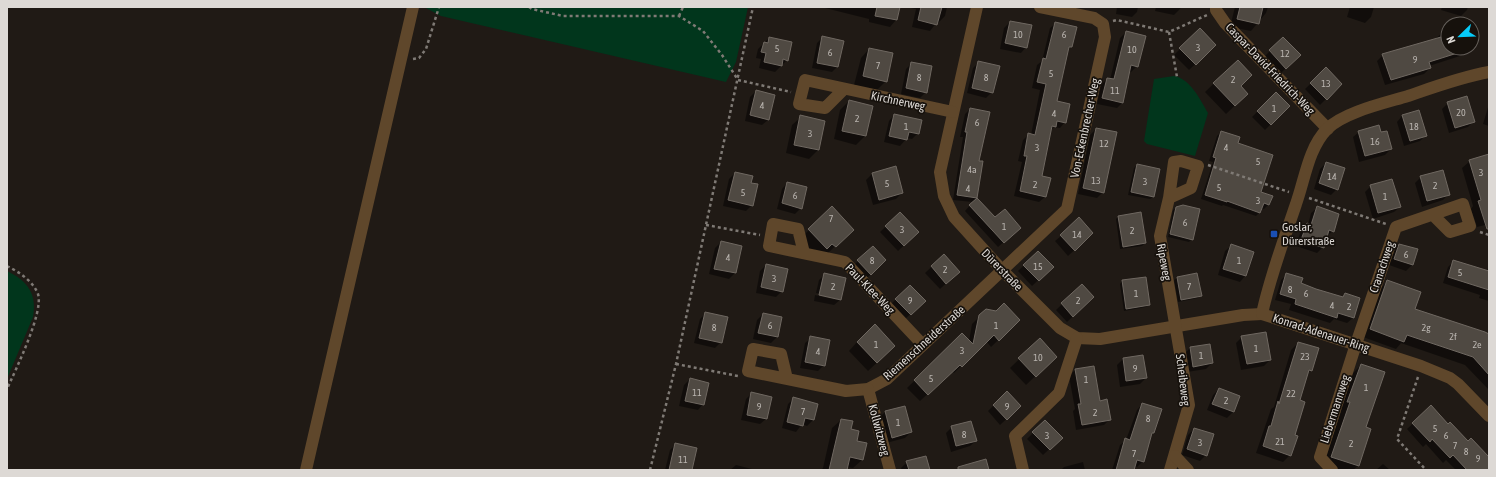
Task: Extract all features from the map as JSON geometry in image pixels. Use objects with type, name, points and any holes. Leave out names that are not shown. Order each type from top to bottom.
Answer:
[{"type":"street","points":[[306,470],[413,7]]},
{"type":"street","name":"Dürerstraße","points":[[976,7],[940,172],[944,196],[954,218],[1002,270],[1060,328],[1077,338],[1100,339],[1243,315],[1262,314]]},
{"type":"street","points":[[1040,7],[1094,18],[1102,24]]},
{"type":"street","name":"Caspar-David-Friedrich-Weg","points":[[1216,9],[1226,23],[1328,129]]},
{"type":"street","name":"Von-Eckenbrecher-Weg","points":[[1002,270],[1067,209],[1105,37],[1102,24]]},
{"type":"street","name":"Konrad-Adenauer-Ring","points":[[1489,72],[1453,81],[1356,112],[1339,120],[1328,129],[1316,144],[1310,156],[1299,195],[1266,295],[1262,314],[1422,366],[1450,378],[1458,384],[1489,416]]},
{"type":"street","name":"Kirchnerweg","points":[[802,94],[805,80],[953,112]]},
{"type":"street","points":[[802,94],[799,104],[825,108],[844,89]]},
{"type":"street","name":"Ripeweg","points":[[1169,198],[1160,236],[1175,327]]},
{"type":"street","name":"Cranachweg","points":[[1356,344],[1396,227],[1433,215]]},
{"type":"street","points":[[771,236],[773,224],[798,229],[804,253]]},
{"type":"street","name":"Paul-Klee-Weg","points":[[771,236],[769,246],[845,262],[924,345]]},
{"type":"street","name":"Riemenschneiderstraße","points":[[748,371],[846,391],[868,389],[887,379],[1002,270]]},
{"type":"street","name":"Scheibeweg","points":[[1170,470],[1189,406],[1175,327]]},
{"type":"street","points":[[1023,470],[1015,436],[1059,393],[1077,338]]},
{"type":"street","name":"Liebermannweg","points":[[1332,470],[1320,457],[1356,344]]},
{"type":"street","points":[[748,371],[753,349],[782,354],[787,379]]},
{"type":"street","name":"Kollwitzweg","points":[[868,389],[890,470]]},
{"type":"street","points":[[1175,456],[1188,470]]},
{"type":"path","points":[[401,59],[418,58],[426,49],[439,7]]},
{"type":"path","points":[[529,7],[563,16],[679,16],[703,31],[722,55],[738,80],[802,94]]},
{"type":"path","points":[[679,16],[683,7]]},
{"type":"path","points":[[650,470],[676,364],[753,7]]},
{"type":"path","points":[[1102,24],[1117,20],[1169,32],[1216,9]]},
{"type":"path","points":[[1169,32],[1177,77]]},
{"type":"path","points":[[706,225],[771,236]]},
{"type":"path","points":[[7,266],[21,273],[31,283],[38,294],[40,304],[37,317],[7,389]]},
{"type":"path","points":[[676,364],[736,377],[748,371]]},
{"type":"path","points":[[1422,366],[1397,439],[1426,470]]},
{"type":"green space","points":[[424,7],[748,7],[736,62],[726,82],[441,16]]},
{"type":"green space","points":[[1174,76],[1190,85],[1208,113],[1195,156],[1147,144],[1144,141],[1154,79]]},
{"type":"green space","points":[[7,271],[26,284],[32,295],[34,309],[33,317],[7,379]]},
{"type":"building","points":[[877,7],[900,7],[897,20],[875,16]]},
{"type":"building","points":[[921,7],[942,7],[937,25],[918,20]]},
{"type":"building","points":[[1240,7],[1263,7],[1259,24],[1237,19]]},
{"type":"building","points":[[1010,21],[1032,25],[1027,48],[1005,43]]},
{"type":"building","points":[[1055,22],[1077,27],[1072,47],[1069,47],[1057,101],[1070,104],[1066,123],[1057,121],[1056,127],[1052,126],[1042,176],[1051,178],[1046,197],[1020,191],[1027,156],[1024,156],[1028,133],[1035,135],[1046,84],[1037,82],[1043,58],[1046,59]]},
{"type":"building","points":[[1200,28],[1216,45],[1196,65],[1179,48]]},
{"type":"building","points":[[1126,31],[1146,36],[1138,67],[1131,65],[1123,103],[1102,98],[1107,78],[1114,79]]},
{"type":"building","points":[[822,36],[844,41],[838,67],[817,63]]},
{"type":"building","points":[[769,37],[792,42],[788,61],[783,59],[782,66],[764,62],[766,53],[761,52],[764,42],[768,43]]},
{"type":"building","points":[[1283,37],[1301,55],[1286,69],[1269,50]]},
{"type":"building","points":[[1440,37],[1440,56],[1448,56],[1429,62],[1431,68],[1391,80],[1382,54]]},
{"type":"building","points":[[869,48],[893,53],[887,82],[863,76]]},
{"type":"building","points":[[1238,60],[1252,75],[1241,86],[1248,94],[1235,106],[1213,83]]},
{"type":"building","points":[[978,61],[1000,66],[993,93],[972,88]]},
{"type":"building","points":[[911,62],[932,66],[927,93],[906,88]]},
{"type":"building","points":[[1326,67],[1342,84],[1327,100],[1310,83]]},
{"type":"building","points":[[756,90],[775,95],[769,120],[750,115]]},
{"type":"building","points":[[1276,92],[1290,106],[1271,125],[1257,111]]},
{"type":"building","points":[[1467,96],[1475,122],[1455,128],[1447,102]]},
{"type":"building","points":[[849,100],[873,106],[866,136],[842,131]]},
{"type":"building","points":[[970,108],[990,112],[979,161],[983,161],[977,198],[957,195],[967,132],[965,132]]},
{"type":"building","points":[[1419,110],[1427,136],[1410,141],[1402,115]]},
{"type":"building","points":[[894,114],[922,120],[919,134],[909,132],[907,140],[889,136]]},
{"type":"building","points":[[800,115],[825,121],[819,150],[794,145]]},
{"type":"building","points":[[1379,125],[1381,132],[1387,131],[1392,149],[1365,156],[1358,131]]},
{"type":"building","points":[[1096,128],[1117,132],[1104,193],[1083,188]]},
{"type":"building","points":[[1221,131],[1240,137],[1238,143],[1273,155],[1261,192],[1273,196],[1269,205],[1264,203],[1260,213],[1205,195],[1216,158],[1213,157]]},
{"type":"building","points":[[1489,154],[1489,229],[1487,229],[1478,201],[1481,200],[1469,160]]},
{"type":"building","points":[[1326,162],[1345,168],[1338,190],[1319,183]]},
{"type":"building","points":[[1137,164],[1160,169],[1154,197],[1131,192]]},
{"type":"building","points":[[896,166],[903,193],[879,200],[872,173]]},
{"type":"building","points":[[1443,170],[1450,195],[1427,201],[1420,176]]},
{"type":"building","points":[[735,172],[753,176],[751,183],[758,184],[753,206],[728,200]]},
{"type":"building","points":[[1392,179],[1401,207],[1378,213],[1370,185]]},
{"type":"building","points":[[787,182],[807,187],[802,209],[782,203]]},
{"type":"building","points":[[977,198],[995,217],[1005,209],[1021,228],[1004,243],[969,205]]},
{"type":"building","points":[[1183,205],[1200,209],[1193,240],[1170,234],[1176,207]]},
{"type":"building","points":[[832,206],[854,230],[836,247],[832,244],[827,249],[808,229]]},
{"type":"building","points":[[1317,206],[1339,214],[1334,232],[1329,230],[1324,248],[1301,240],[1307,223],[1311,225]]},
{"type":"building","points":[[900,212],[919,232],[904,246],[885,226]]},
{"type":"building","points":[[1141,212],[1146,243],[1123,247],[1118,216]]},
{"type":"building","points":[[1079,217],[1093,233],[1075,251],[1060,235]]},
{"type":"building","points":[[721,241],[742,246],[736,273],[714,269]]},
{"type":"building","points":[[1231,244],[1254,252],[1246,276],[1223,269]]},
{"type":"building","points":[[1399,244],[1418,249],[1413,265],[1394,259]]},
{"type":"building","points":[[873,246],[886,260],[871,275],[857,260]]},
{"type":"building","points":[[1038,251],[1054,267],[1039,281],[1023,265]]},
{"type":"building","points":[[944,254],[960,272],[946,284],[931,266]]},
{"type":"building","points":[[1453,260],[1489,271],[1489,290],[1448,277]]},
{"type":"building","points":[[766,264],[788,269],[783,292],[761,287]]},
{"type":"building","points":[[824,273],[846,278],[841,300],[819,295]]},
{"type":"building","points":[[1197,273],[1202,296],[1181,300],[1177,277]]},
{"type":"building","points":[[1286,273],[1303,278],[1301,283],[1316,289],[1343,297],[1345,293],[1360,298],[1354,318],[1338,313],[1337,318],[1295,304],[1296,299],[1280,294]]},
{"type":"building","points":[[1146,277],[1150,305],[1126,309],[1122,280]]},
{"type":"building","points":[[1387,280],[1421,292],[1415,309],[1489,334],[1489,375],[1473,357],[1407,335],[1404,342],[1370,329]]},
{"type":"building","points":[[1082,284],[1094,297],[1073,317],[1061,303]]},
{"type":"building","points":[[910,285],[926,301],[911,315],[895,299]]},
{"type":"building","points":[[1004,303],[1020,320],[999,341],[994,335],[962,367],[960,365],[928,395],[914,380],[962,333],[973,344],[979,315],[986,309],[996,311]]},
{"type":"building","points":[[705,312],[728,317],[722,343],[699,338]]},
{"type":"building","points":[[763,313],[782,317],[778,337],[758,333]]},
{"type":"building","points":[[875,324],[895,346],[877,363],[857,342]]},
{"type":"building","points":[[1266,332],[1271,360],[1247,364],[1241,336]]},
{"type":"building","points":[[810,336],[830,340],[825,366],[805,362]]},
{"type":"building","points":[[1040,338],[1057,357],[1036,377],[1018,358]]},
{"type":"building","points":[[1298,342],[1319,348],[1312,371],[1309,370],[1300,400],[1305,402],[1295,435],[1298,436],[1291,456],[1263,446],[1269,426],[1271,426],[1278,401],[1279,404]]},
{"type":"building","points":[[1210,344],[1213,363],[1193,367],[1190,347]]},
{"type":"building","points":[[1143,355],[1147,378],[1126,381],[1123,358]]},
{"type":"building","points":[[1361,364],[1385,372],[1366,427],[1371,429],[1359,466],[1331,457],[1350,402],[1347,402]]},
{"type":"building","points":[[1094,366],[1100,401],[1107,399],[1111,420],[1082,425],[1078,404],[1081,404],[1075,369]]},
{"type":"building","points":[[690,378],[709,383],[704,405],[685,401]]},
{"type":"building","points":[[1219,388],[1240,396],[1234,412],[1212,404]]},
{"type":"building","points":[[1007,391],[1021,406],[1007,420],[993,405]]},
{"type":"building","points":[[751,392],[772,397],[767,419],[747,415]]},
{"type":"building","points":[[793,397],[818,404],[814,420],[805,418],[803,426],[787,422]]},
{"type":"building","points":[[1142,403],[1162,409],[1154,433],[1152,433],[1144,462],[1137,460],[1134,470],[1116,470],[1125,438],[1130,440]]},
{"type":"building","points":[[1431,405],[1448,424],[1450,422],[1468,441],[1471,438],[1489,457],[1489,470],[1467,470],[1453,455],[1450,458],[1432,439],[1430,442],[1412,423]]},
{"type":"building","points":[[905,406],[912,432],[892,438],[885,411]]},
{"type":"building","points":[[841,419],[853,421],[851,429],[859,431],[857,441],[867,443],[863,460],[850,457],[847,470],[829,470]]},
{"type":"building","points":[[1045,420],[1063,438],[1050,450],[1032,432]]},
{"type":"building","points":[[971,421],[977,441],[956,446],[951,426]]},
{"type":"building","points":[[1194,428],[1214,434],[1207,456],[1187,449]]},
{"type":"building","points":[[675,443],[697,448],[692,470],[669,470]]},
{"type":"building","points":[[926,456],[930,470],[909,470],[906,461]]},
{"type":"building","points":[[986,459],[989,470],[958,470],[958,467]]},
{"type":"place","name":"Goslar, Dürerstraße","points":[[1274,234]]}]
